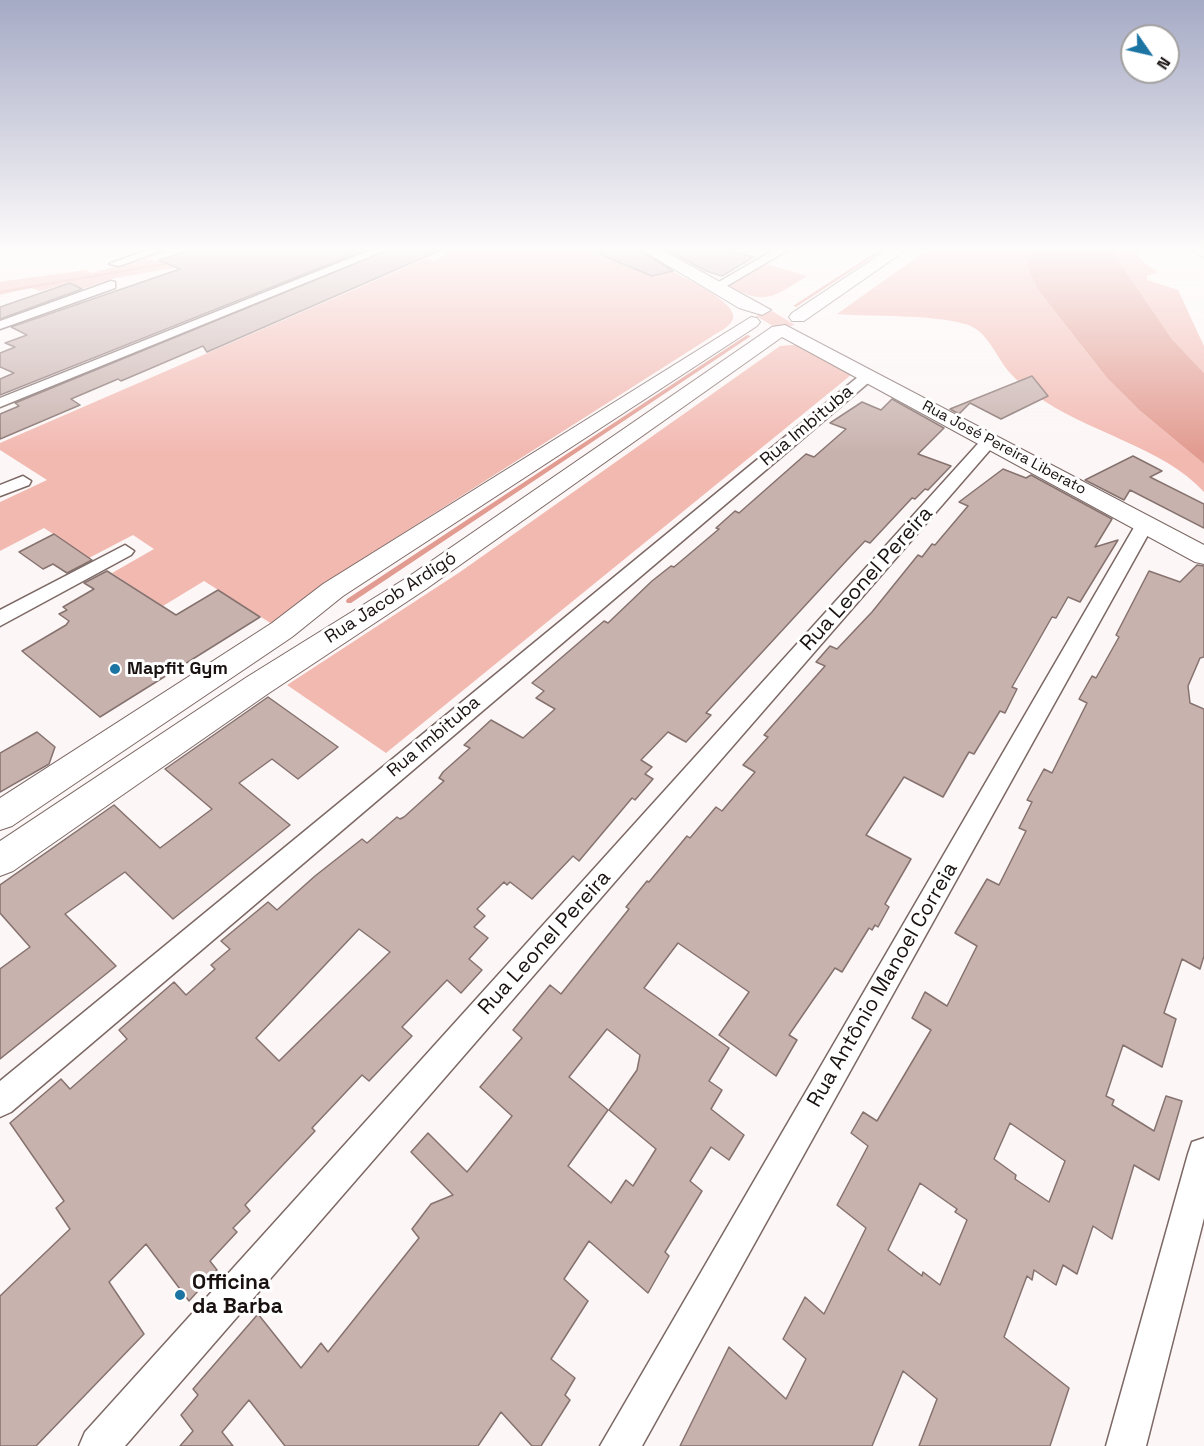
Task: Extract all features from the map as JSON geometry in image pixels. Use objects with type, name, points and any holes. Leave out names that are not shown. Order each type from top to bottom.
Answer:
[{"type":"main road","name":"Rua Jacob Ardigó","points":[[0,816],[238,660],[333,590],[775,317]]},
{"type":"main road","name":"Rua Jacob Ardigó","points":[[0,860],[258,685],[417,583],[775,317]]},
{"type":"main road","name":"Rua José Pereira Liberato","points":[[777,317],[869,375],[1204,556]]},
{"type":"street","points":[[0,326],[23,317]]},
{"type":"street","points":[[0,404],[214,317]]},
{"type":"street","name":"Rua Imbituba","points":[[0,1101],[869,375]]},
{"type":"street","name":"Rua Leonel Pereira","points":[[99,1446],[990,440]]},
{"type":"street","points":[[0,491],[23,481]]},
{"type":"street","name":"Rua Antônio Manoel Correia","points":[[620,1446],[1145,524]]},
{"type":"street","points":[[0,620],[125,551]]},
{"type":"street","points":[[1126,1446],[1204,1154]]},
{"type":"shaded area","points":[[290,317],[733,317],[724,329],[331,579],[272,624],[204,581],[163,606],[112,573],[154,549],[133,535],[89,558],[44,528],[0,551],[0,502],[47,480],[0,450],[0,443]]},
{"type":"shaded area","points":[[759,317],[783,317],[795,325],[778,329]]},
{"type":"shaded area","points":[[918,317],[1060,317],[1107,378],[1139,410],[1204,464],[1204,492],[1168,463],[1076,419],[1034,394],[1010,373],[990,344],[973,327]]},
{"type":"shaded area","points":[[1060,317],[1157,317],[1172,339],[1204,373],[1204,464],[1139,410],[1107,378]]},
{"type":"shaded area","points":[[1157,317],[1191,317],[1204,346],[1204,373],[1172,339]]},
{"type":"shaded area","points":[[780,346],[801,346],[851,375],[386,753],[287,685],[460,572]]},
{"type":"building","points":[[39,317],[195,317],[0,395],[0,379],[14,373],[0,367],[0,353],[15,347],[5,343],[27,335],[11,327]]},
{"type":"building","points":[[223,317],[286,317],[207,352],[203,346],[121,381],[118,379],[71,399],[80,405],[0,439],[0,414],[19,406],[15,403]]},
{"type":"building","points":[[1032,376],[1048,396],[1001,419],[970,403],[959,414],[950,409]]},
{"type":"building","points":[[892,399],[944,428],[918,454],[951,466],[928,490],[925,489],[915,499],[912,498],[870,543],[865,541],[706,713],[711,715],[686,742],[668,732],[641,760],[652,767],[645,774],[653,779],[635,800],[632,798],[579,861],[573,856],[532,899],[510,882],[507,885],[504,882],[477,909],[485,916],[474,927],[488,938],[469,959],[482,970],[461,993],[447,980],[402,1027],[412,1036],[369,1081],[362,1075],[312,1128],[315,1131],[245,1205],[250,1211],[233,1228],[237,1232],[210,1261],[217,1270],[189,1301],[146,1244],[109,1282],[144,1334],[36,1446],[0,1446],[0,1296],[70,1229],[56,1208],[64,1201],[10,1123],[61,1079],[70,1089],[127,1039],[119,1030],[174,982],[186,995],[215,969],[211,965],[230,949],[221,941],[268,902],[277,910],[362,839],[367,843],[397,817],[400,819],[404,817],[444,781],[439,778],[443,772],[470,748],[464,745],[491,720],[523,738],[555,709],[536,698],[544,691],[532,683],[604,621],[608,623],[652,581],[671,566],[674,567],[719,529],[716,528],[735,511],[739,513],[806,454],[814,457],[846,429],[830,423],[862,402],[881,410]],"holes":[[[359,929],[390,952],[279,1061],[256,1038]]]},
{"type":"building","points":[[1133,456],[1162,471],[1150,477],[1204,504],[1204,528],[1130,490],[1124,500],[1085,480]]},
{"type":"building","points":[[1003,469],[1026,478],[1031,475],[1112,519],[1095,547],[1118,540],[1080,602],[1068,597],[1056,618],[1052,617],[1012,687],[1017,689],[1005,713],[1000,711],[974,754],[969,752],[943,797],[904,777],[866,835],[911,859],[885,904],[889,907],[878,927],[875,925],[872,930],[869,928],[842,972],[835,968],[789,1035],[797,1040],[776,1076],[719,1035],[749,992],[678,943],[644,988],[729,1048],[709,1081],[722,1090],[711,1109],[744,1135],[729,1160],[711,1147],[690,1181],[702,1191],[665,1252],[669,1256],[648,1293],[589,1241],[564,1279],[588,1301],[551,1359],[575,1378],[565,1395],[570,1400],[541,1446],[532,1446],[501,1412],[478,1446],[285,1446],[249,1400],[222,1432],[233,1446],[180,1446],[193,1431],[181,1415],[198,1395],[193,1389],[258,1314],[301,1368],[321,1343],[328,1352],[419,1238],[412,1229],[431,1204],[453,1195],[411,1152],[428,1133],[467,1172],[512,1116],[480,1087],[522,1038],[513,1030],[550,985],[561,994],[629,909],[626,907],[647,881],[649,882],[687,836],[690,838],[716,807],[722,811],[755,772],[743,765],[768,737],[764,735],[825,666],[816,662],[830,646],[837,649],[872,612],[918,555],[922,557],[932,544],[935,545],[968,506],[959,502]],"holes":[[[607,1029],[640,1055],[637,1070],[609,1110],[656,1149],[633,1186],[626,1180],[611,1203],[568,1166],[608,1110],[569,1077]]]},
{"type":"building","points":[[54,534],[92,560],[67,573],[53,564],[43,569],[19,552]]},
{"type":"building","points":[[1197,565],[1204,566],[1204,657],[1200,658],[1188,686],[1190,703],[1204,709],[1204,956],[1200,969],[1182,959],[1164,1013],[1176,1019],[1162,1067],[1123,1045],[1106,1096],[1114,1100],[1112,1105],[1154,1131],[1166,1096],[1182,1101],[1159,1180],[1134,1165],[1112,1239],[1093,1226],[1077,1274],[1063,1265],[1056,1285],[1034,1270],[1032,1280],[1027,1276],[1004,1337],[1069,1388],[1050,1446],[919,1446],[937,1399],[903,1371],[872,1446],[680,1446],[729,1347],[786,1399],[806,1359],[783,1339],[805,1297],[824,1314],[866,1228],[837,1205],[868,1146],[851,1133],[863,1112],[877,1121],[931,1030],[912,1018],[925,992],[947,1006],[977,946],[955,933],[987,879],[999,885],[1026,831],[1019,828],[1032,802],[1027,800],[1044,769],[1052,773],[1087,703],[1079,699],[1092,676],[1096,678],[1119,637],[1116,635],[1149,571],[1180,582]],"holes":[[[1010,1123],[1065,1161],[1049,1202],[1015,1179],[1016,1175],[994,1159]],[[920,1183],[957,1209],[955,1212],[967,1220],[940,1285],[923,1272],[922,1276],[888,1250]]]},
{"type":"building","points":[[107,571],[176,615],[218,590],[260,617],[100,717],[22,651],[66,625],[69,621],[59,614],[67,610],[63,607],[94,589],[84,583]]},
{"type":"building","points":[[268,697],[338,747],[298,779],[272,759],[239,783],[290,825],[173,919],[125,872],[65,914],[116,966],[0,1059],[0,969],[30,947],[0,913],[0,885],[114,805],[160,848],[212,809],[165,769]]},
{"type":"building","points":[[37,732],[55,747],[49,764],[0,792],[0,753]]},
{"type":"waterway","points":[[349,601],[749,336]]},
{"type":"place","name":"Mapfit Gym","points":[[115,669]]},
{"type":"place","name":"Officina da Barba","points":[[180,1295]]}]
